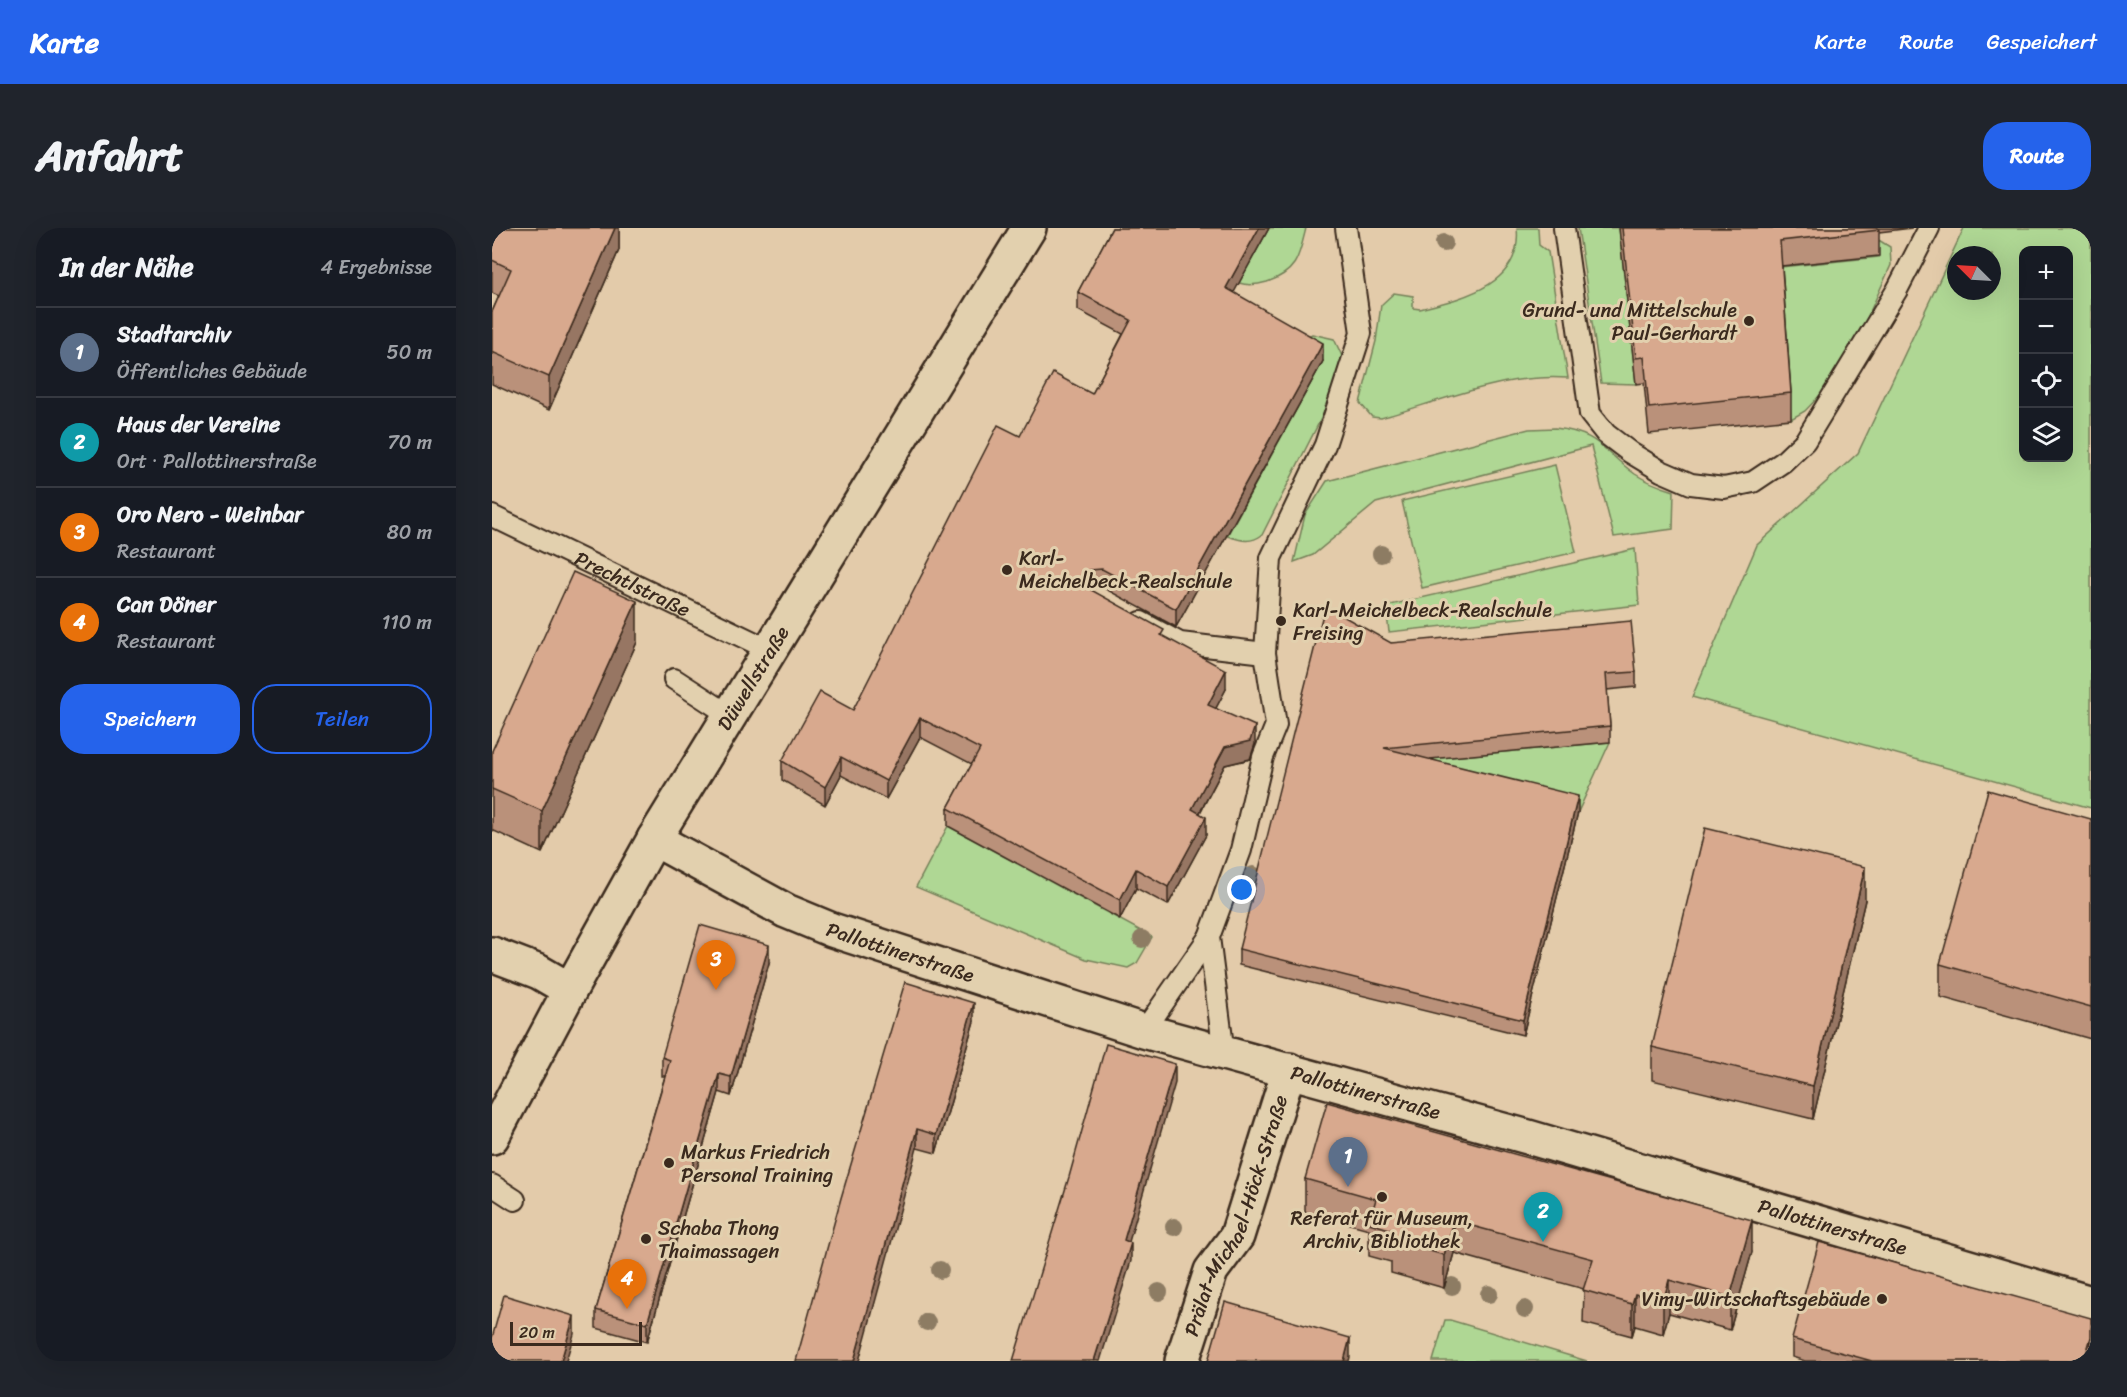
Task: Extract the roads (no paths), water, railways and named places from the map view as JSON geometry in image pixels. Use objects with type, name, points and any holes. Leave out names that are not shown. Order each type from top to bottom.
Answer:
[{"type":"street","name":"Düwellstraße","points":[[492,1137],[570,990],[654,840],[772,651],[1029,228]]},
{"type":"street","name":"Pallottinerstraße","points":[[654,840],[786,911],[832,930],[1144,1031],[1528,1137],[2091,1303]]},
{"type":"street","points":[[492,954],[539,972],[570,990]]},
{"type":"street","name":"Prälat-Michael-Höck-Straße","points":[[1182,1361],[1211,1271],[1237,1236],[1289,1070]]},
{"type":"lane","points":[[1144,1031],[1209,936],[1241,850],[1263,757],[1276,725],[1265,653],[1271,558],[1324,445],[1360,333],[1346,228]]},
{"type":"lane","points":[[1564,228],[1590,414],[1606,434],[1661,471],[1691,484],[1724,488],[1753,482],[1783,462],[1805,441],[1897,290],[1929,228]]},
{"type":"lane","name":"Prechtlstraße","points":[[492,516],[772,651]]},
{"type":"lane","points":[[1128,615],[1180,642],[1265,653]]},
{"type":"lane","points":[[674,679],[731,716]]},
{"type":"lane","points":[[1209,936],[1224,1054]]},
{"type":"lane","points":[[492,1185],[515,1200]]},
{"type":"place","name":"Grund- und Mittelschule Paul-Gerhardt","points":[[1749,321]]},
{"type":"place","name":"Karl- Meichelbeck-Realschule","points":[[1007,570]]},
{"type":"place","name":"Karl-Meichelbeck-Realschule Freising","points":[[1281,621]]},
{"type":"place","name":"Oro Nero - Weinbar","points":[[716,990]]},
{"type":"place","name":"Markus Friedrich Personal Training","points":[[669,1163]]},
{"type":"place","name":"Stadtarchiv","points":[[1348,1187]]},
{"type":"place","name":"Referat für Museum, Archiv, Bibliothek","points":[[1382,1197]]},
{"type":"place","name":"Schaba Thong Thaimassagen","points":[[646,1239]]},
{"type":"place","name":"Haus der Vereine","points":[[1543,1242]]},
{"type":"place","name":"Vimy-Wirtschaftsgebäude","points":[[1882,1299]]},
{"type":"place","name":"Can Döner","points":[[627,1309]]}]
